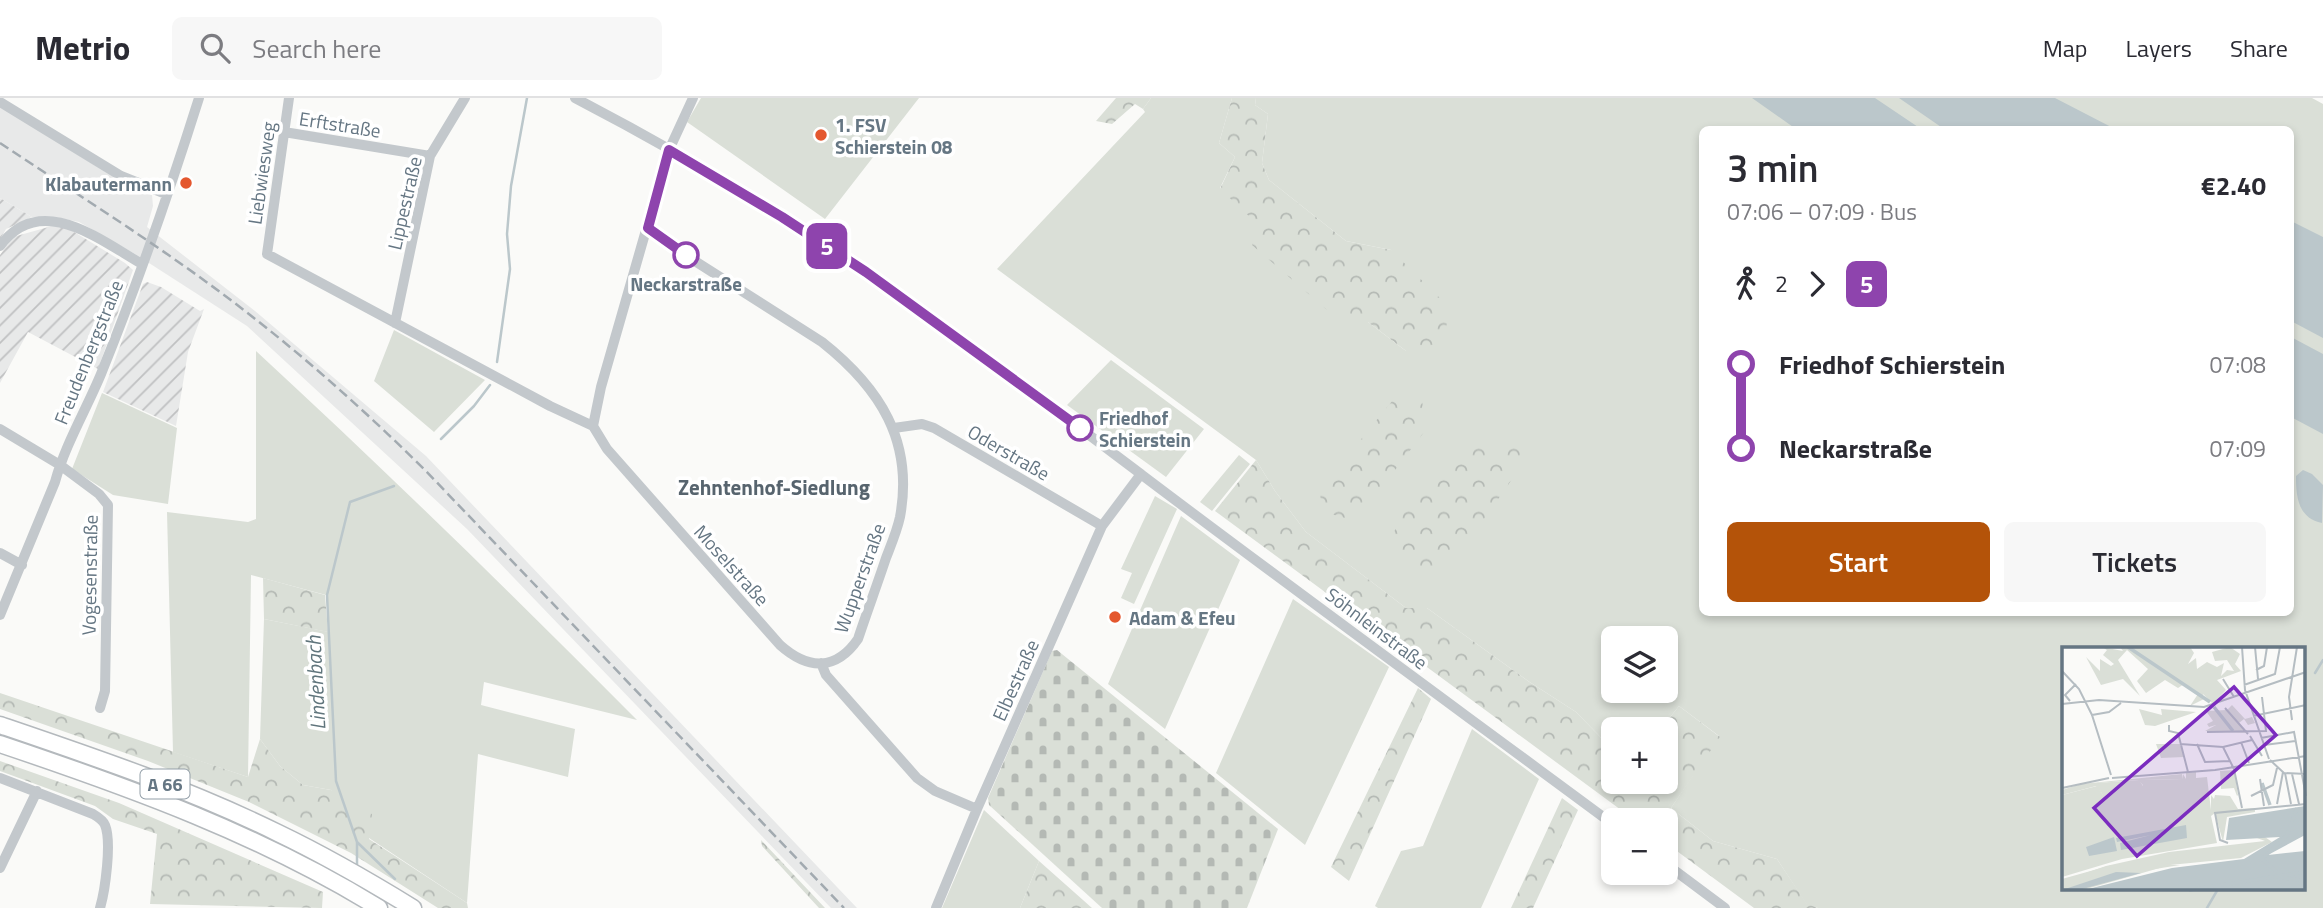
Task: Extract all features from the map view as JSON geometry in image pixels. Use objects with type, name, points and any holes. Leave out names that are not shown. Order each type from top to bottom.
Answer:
[{"type":"highway","name":"A 66","points":[[0,725],[178,788],[277,832],[413,908]]},
{"type":"highway","name":"A 66","points":[[0,744],[172,806],[317,872],[372,904]]},
{"type":"street","name":"Liebwiesweg","points":[[289,98],[267,254],[395,323]]},
{"type":"street","name":"Lippestraße","points":[[395,323],[430,156],[465,98]]},
{"type":"street","name":"Söhnleinstraße","points":[[575,98],[782,217],[866,272],[1601,815]]},
{"type":"street","points":[[395,323],[550,406],[593,426],[601,387],[669,150],[693,98]]},
{"type":"street","name":"Freudenbergstraße","points":[[0,615],[60,465],[100,375],[142,264],[197,99]]},
{"type":"street","points":[[0,102],[121,176],[166,194]]},
{"type":"street","name":"Erftstraße","points":[[284,132],[430,156]]},
{"type":"street","points":[[0,246],[13,232],[32,223],[57,221],[84,230],[142,264]]},
{"type":"street","name":"Wupperstraße","points":[[648,228],[831,349],[854,368],[866,383],[894,428],[900,446],[903,480],[897,529],[858,639],[851,650],[839,659],[821,663]]},
{"type":"street","name":"Oderstraße","points":[[894,428],[922,424],[934,428],[1102,527]]},
{"type":"street","name":"Moselstraße","points":[[593,426],[607,449],[780,645],[802,659],[821,663]]},
{"type":"street","points":[[0,429],[60,465]]},
{"type":"street","name":"Vogesenstraße","points":[[60,465],[99,494],[108,505],[105,691],[100,708]]},
{"type":"street","name":"Elbestraße","points":[[936,908],[1102,527],[1141,474]]},
{"type":"street","points":[[0,553],[22,565]]},
{"type":"street","points":[[821,663],[826,675],[917,778],[935,791],[977,809]]},
{"type":"street","points":[[0,778],[93,814],[103,821],[107,833],[106,879],[100,908]]},
{"type":"street","points":[[0,868],[37,791]]},
{"type":"street","points":[[1678,873],[1726,908]]},
{"type":"shaded area","points":[[1752,98],[1875,98],[1917,126],[1792,126]]},
{"type":"shaded area","points":[[1899,98],[2055,98],[2109,126],[1940,126]]},
{"type":"shaded area","points":[[0,106],[118,180],[152,195],[153,206],[147,227],[255,311],[426,456],[857,908],[831,908],[467,529],[247,326],[135,254],[79,222],[55,217],[32,217],[0,198]]},
{"type":"shaded area","points":[[0,198],[32,217],[6,229],[0,239]]},
{"type":"shaded area","points":[[2294,222],[2323,237],[2323,338],[2294,323]]},
{"type":"shaded area","points":[[52,226],[66,227],[133,270],[98,369],[28,332],[0,383],[0,255],[13,237]]},
{"type":"shaded area","points":[[147,282],[161,287],[200,311],[204,309],[188,352],[176,426],[103,392],[143,284]]},
{"type":"shaded area","points":[[2294,339],[2323,354],[2323,434],[2294,419]]},
{"type":"shaded area","points":[[2303,470],[2312,474],[2323,485],[2322,523],[2308,516],[2300,506],[2296,476]]},
{"type":"green space","points":[[701,98],[919,98],[825,219],[687,122]]},
{"type":"green space","points":[[1116,98],[1151,98],[1143,109],[1135,104],[1112,124],[1096,121]]},
{"type":"green space","points":[[1151,98],[1232,98],[1219,143],[1235,157],[1220,188],[1368,322],[1406,351],[1391,250],[1346,241],[1269,180],[1262,163],[1268,114],[1255,105],[1256,98],[2312,98],[2323,104],[2323,908],[1818,908],[1807,905],[1777,859],[1713,841],[1678,814],[1678,808],[1671,808],[1719,736],[1679,706],[1670,717],[1601,717],[1601,738],[1576,712],[1427,608],[1406,608],[1306,532],[1256,460],[997,269],[1145,112],[1143,109]]},
{"type":"green space","points":[[1232,98],[1256,98],[1255,105],[1268,114],[1262,163],[1269,180],[1346,241],[1391,250],[1449,307],[1444,343],[1406,351],[1368,322],[1342,323],[1252,245],[1252,219],[1220,189],[1235,157],[1219,143]]},
{"type":"green space","points":[[394,330],[485,380],[434,432],[374,381]]},
{"type":"green space","points":[[256,351],[448,533],[637,720],[484,682],[481,705],[575,729],[568,777],[478,754],[467,903],[369,838],[331,790],[303,785],[280,766],[260,739],[264,619],[329,632],[326,595],[251,575],[248,777],[173,752],[167,512],[248,522],[256,519]]},
{"type":"green space","points":[[1111,360],[1204,429],[1166,477],[1067,405]]},
{"type":"green space","points":[[102,393],[177,428],[168,504],[113,495],[72,469]]},
{"type":"green space","points":[[1397,395],[1422,399],[1425,431],[1385,483],[1345,518],[1324,512],[1319,491]]},
{"type":"green space","points":[[1486,440],[1517,444],[1524,462],[1485,518],[1433,573],[1405,564],[1393,534],[1409,502],[1437,472]]},
{"type":"green space","points":[[1239,455],[1250,464],[1212,511],[1200,502]]},
{"type":"green space","points":[[1256,460],[1306,532],[1406,608],[1427,608],[1576,712],[1601,738],[1601,794],[1678,794],[1678,717],[1670,717],[1679,706],[1720,737],[1671,808],[1618,808],[1215,511]]},
{"type":"green space","points":[[1155,496],[1177,509],[1134,604],[1121,598],[1132,573],[1121,569]]},
{"type":"green space","points":[[1181,516],[1240,560],[1165,729],[1108,684]]},
{"type":"green space","points":[[263,578],[325,595],[328,632],[264,619]]},
{"type":"green space","points":[[1293,599],[1389,667],[1305,845],[1216,773]]},
{"type":"green space","points":[[1057,650],[1278,829],[1247,908],[1102,908],[989,805],[988,798],[1052,651]]},
{"type":"green space","points":[[1418,688],[1431,699],[1349,881],[1331,867]]},
{"type":"green space","points":[[0,693],[248,777],[260,739],[280,766],[303,785],[331,790],[372,814],[369,839],[467,903],[468,908],[438,908],[351,853],[249,802],[148,761],[0,709]]},
{"type":"green space","points":[[1472,729],[1539,779],[1481,908],[1378,908],[1375,906],[1401,851],[1423,846]]},
{"type":"green space","points":[[0,761],[119,803],[323,892],[322,908],[150,904],[157,834],[113,819],[95,806],[0,771]]},
{"type":"green space","points":[[1562,798],[1578,810],[1533,908],[1511,908]]},
{"type":"green space","points":[[984,810],[1039,861],[1020,908],[942,908]]},
{"type":"green space","points":[[1678,814],[1713,841],[1777,859],[1807,904],[1818,908],[1754,908],[1678,852]]},
{"type":"green space","points":[[761,840],[825,908],[819,908],[762,846]]},
{"type":"green space","points":[[1039,861],[1092,908],[1020,908]]},
{"type":"waterway","name":"Lindenbach","points":[[497,362],[510,269],[507,234],[511,186],[527,98]]},
{"type":"waterway","name":"Lindenbach","points":[[441,439],[474,406],[490,385]]},
{"type":"waterway","name":"Lindenbach","points":[[357,866],[357,842],[336,781],[327,595],[350,502],[394,486]]},
{"type":"waterway","points":[[2315,673],[2323,660]]},
{"type":"waterway","points":[[357,842],[395,879]]},
{"type":"waterway","points":[[2207,908],[2217,890]]},
{"type":"railway","points":[[0,143],[197,275],[302,357],[352,401],[424,469],[844,908]]},
{"type":"bus line","name":"5","points":[[686,255],[648,228],[669,150],[782,217],[866,272],[1080,428]]},
{"type":"place","name":"1. FSV Schierstein 08","points":[[821,135]]},
{"type":"place","name":"Klabautermann","points":[[186,183]]},
{"type":"place","name":"Neckarstraße","points":[[686,255]]},
{"type":"place","name":"Friedhof Schierstein","points":[[1080,428]]},
{"type":"place","name":"Adam & Efeu","points":[[1115,617]]},
{"type":"district","name":"Zehntenhof-Siedlung","points":[[774,487]]}]
